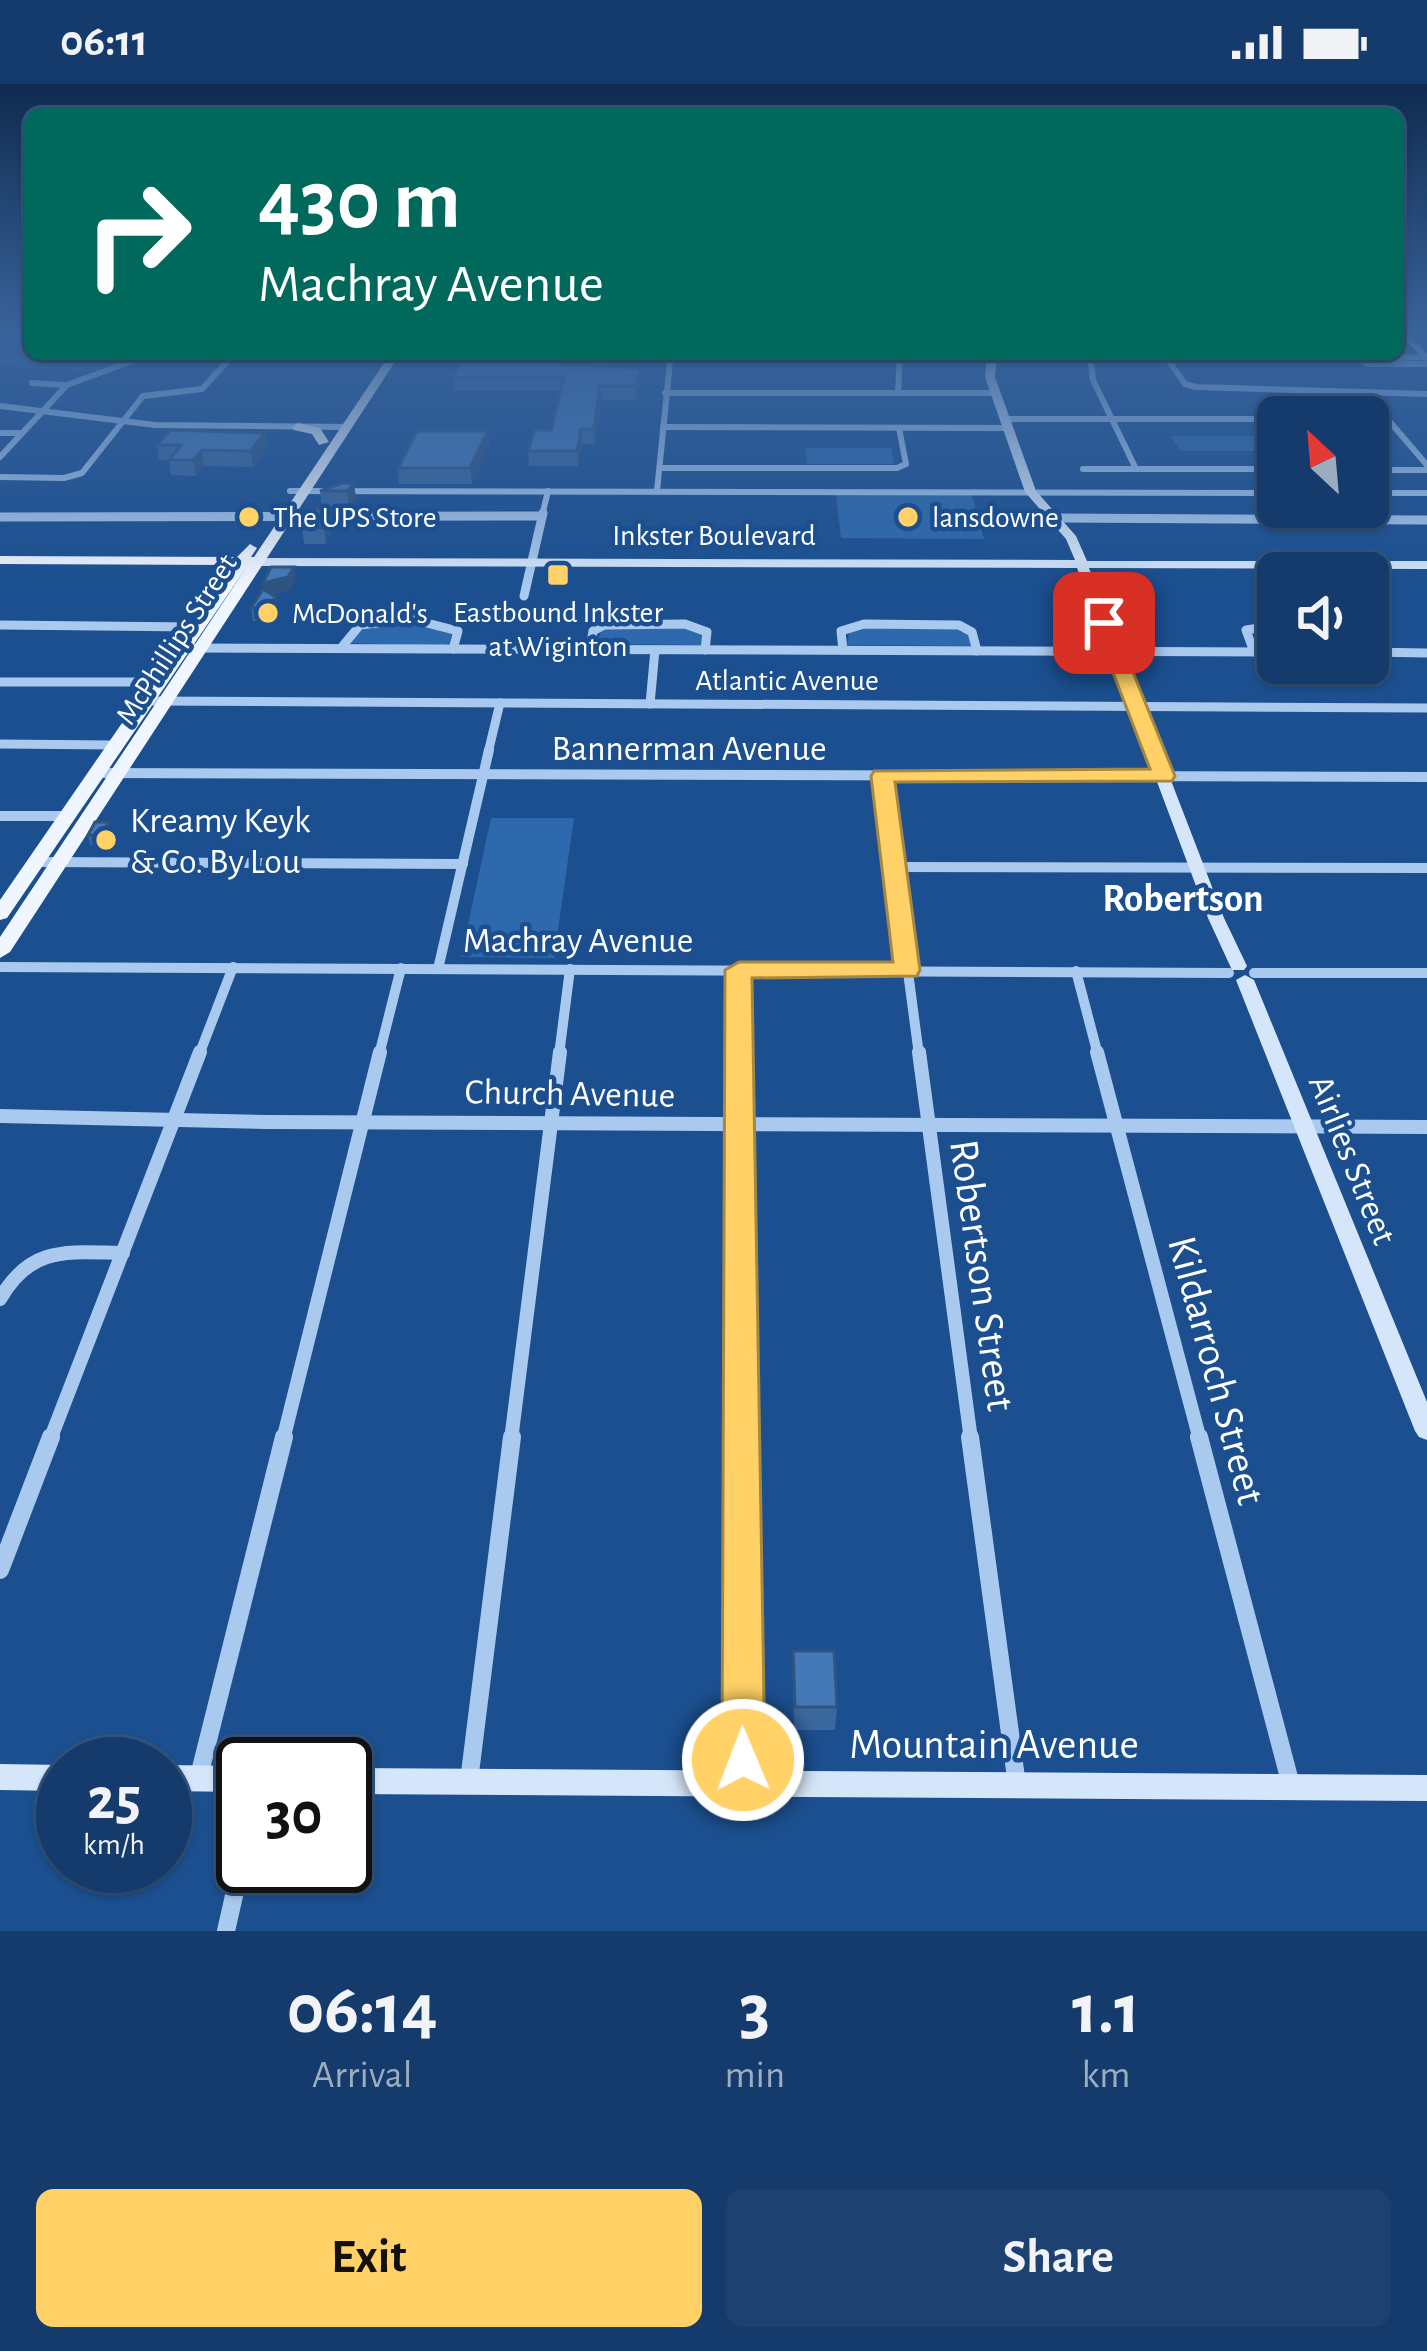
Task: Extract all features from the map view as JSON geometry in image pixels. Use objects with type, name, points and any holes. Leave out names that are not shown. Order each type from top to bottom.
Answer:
[{"type":"main road","name":"McPhillips Street","points":[[0,952],[121,773],[156,702],[158,682],[195,626],[290,516],[348,416]]},
{"type":"main road","name":"Airlies Street","points":[[1004,416],[1031,492],[1072,538],[1196,867],[1307,1127],[1427,1431]]},
{"type":"main road","name":"McPhillips Street","points":[[0,914],[114,746],[203,648],[271,518],[323,442],[342,425]]},
{"type":"main road","points":[[298,427],[316,431],[323,442]]},
{"type":"main road","name":"Inkster Boulevard","points":[[0,560],[246,566],[1083,569],[1427,565]]},
{"type":"main road","name":"Inkster Boulevard","points":[[0,571],[246,566]]},
{"type":"main road","name":"Inkster Boulevard","points":[[1083,569],[1257,574]]},
{"type":"main road","points":[[1389,575],[1427,576]]},
{"type":"main road","points":[[0,1777],[36,1778]]},
{"type":"main road","points":[[192,1779],[216,1779]]},
{"type":"main road","name":"Mountain Avenue","points":[[372,1781],[1427,1789]]},
{"type":"street","points":[[0,457],[37,416]]},
{"type":"street","points":[[80,416],[122,422],[342,425]]},
{"type":"street","points":[[0,477],[75,476],[127,416]]},
{"type":"street","points":[[657,491],[664,416]]},
{"type":"street","points":[[1111,416],[1136,469]]},
{"type":"street","points":[[664,427],[898,428],[1112,419],[1257,419]]},
{"type":"street","points":[[1389,420],[1427,467]]},
{"type":"street","points":[[261,425],[342,425]]},
{"type":"street","points":[[660,467],[897,468],[907,464],[898,428]]},
{"type":"street","points":[[1,433],[22,433]]},
{"type":"street","points":[[1389,469],[1427,467]]},
{"type":"street","points":[[1083,469],[1257,469]]},
{"type":"street","points":[[290,491],[1257,493]]},
{"type":"street","points":[[524,596],[548,491]]},
{"type":"street","points":[[1389,493],[1427,494]]},
{"type":"street","points":[[0,517],[542,516]]},
{"type":"street","points":[[1057,518],[1427,520]]},
{"type":"street","points":[[341,649],[351,630],[365,624],[439,622],[457,628],[454,649]]},
{"type":"street","points":[[590,650],[593,631],[604,625],[662,623],[704,628],[705,650]]},
{"type":"street","points":[[843,650],[845,628],[886,624],[959,625],[972,632],[977,651]]},
{"type":"street","points":[[0,625],[195,626]]},
{"type":"street","points":[[1253,652],[1246,630],[1257,628]]},
{"type":"street","points":[[182,648],[1257,652]]},
{"type":"street","points":[[650,704],[655,650]]},
{"type":"street","points":[[1389,651],[1427,653]]},
{"type":"street","points":[[0,682],[158,682]]},
{"type":"street","name":"Atlantic Avenue","points":[[156,702],[1427,708]]},
{"type":"street","points":[[438,968],[500,704]]},
{"type":"street","points":[[0,744],[114,746]]},
{"type":"street","name":"Bannerman Avenue","points":[[95,773],[1427,777]]},
{"type":"street","name":"Robertson Street","points":[[882,776],[1017,1785]]},
{"type":"street","points":[[0,816],[95,814]]},
{"type":"street","points":[[35,862],[463,864]]},
{"type":"street","points":[[895,867],[1427,868]]},
{"type":"street","name":"Machray Avenue","points":[[0,967],[1422,973]]},
{"type":"street","points":[[0,1570],[232,967]]},
{"type":"street","points":[[199,1779],[401,968]]},
{"type":"street","points":[[469,1782],[570,969]]},
{"type":"street","points":[[739,970],[743,1783]]},
{"type":"street","name":"Kildarroch Street","points":[[1076,971],[1291,1786]]},
{"type":"street","points":[[1422,973],[1427,992]]},
{"type":"street","name":"Church Avenue","points":[[0,1116],[1427,1127]]},
{"type":"street","points":[[0,1299],[23,1263],[52,1253],[123,1253]]},
{"type":"street","points":[[226,1931],[235,1893]]},
{"type":"shaded area","points":[[1171,436],[1257,436],[1257,451],[1180,451]]},
{"type":"shaded area","points":[[805,448],[891,448],[894,464],[807,464]]},
{"type":"shaded area","name":"lansdowne","points":[[836,494],[972,495],[984,539],[841,538]]},
{"type":"shaded area","points":[[372,624],[440,624],[453,630],[450,643],[442,646],[350,643],[355,632]]},
{"type":"shaded area","points":[[687,625],[702,634],[702,645],[595,644],[603,628]]},
{"type":"shaded area","points":[[952,626],[968,633],[972,646],[847,645],[850,628]]},
{"type":"shaded area","points":[[491,818],[574,818],[554,958],[461,957]]},
{"type":"building","points":[[554,416],[596,416],[594,429],[581,429],[577,451],[528,451],[534,430],[551,430]]},
{"type":"building","points":[[170,430],[265,433],[250,451],[202,450],[193,460],[169,460],[181,445],[157,445]]},
{"type":"building","points":[[417,431],[488,431],[470,468],[398,468]]},
{"type":"building","points":[[354,483],[347,491],[320,491]]},
{"type":"building","points":[[311,509],[332,509],[324,528],[302,527]]},
{"type":"building","points":[[271,567],[294,567],[288,577],[263,583]]},
{"type":"building","points":[[263,589],[276,597],[265,608],[251,608]]},
{"type":"building","points":[[95,822],[109,822],[101,835],[88,835]]},
{"type":"building","points":[[793,1651],[834,1651],[837,1707],[795,1707]]},
{"type":"place","name":"The UPS Store","points":[[249,517]]},
{"type":"place","name":"lansdowne","points":[[908,517]]},
{"type":"place","name":"Eastbound Inkster at Wiginton","points":[[558,575]]},
{"type":"place","name":"McDonald's","points":[[268,613]]},
{"type":"place","name":"Kreamy Keyk & Co. By Lou","points":[[106,840]]},
{"type":"district","name":"Robertson","points":[[1183,897]]},
{"type":"route","points":[[743,1760],[739,970],[907,970],[882,776],[1164,776],[1104,623]]}]
